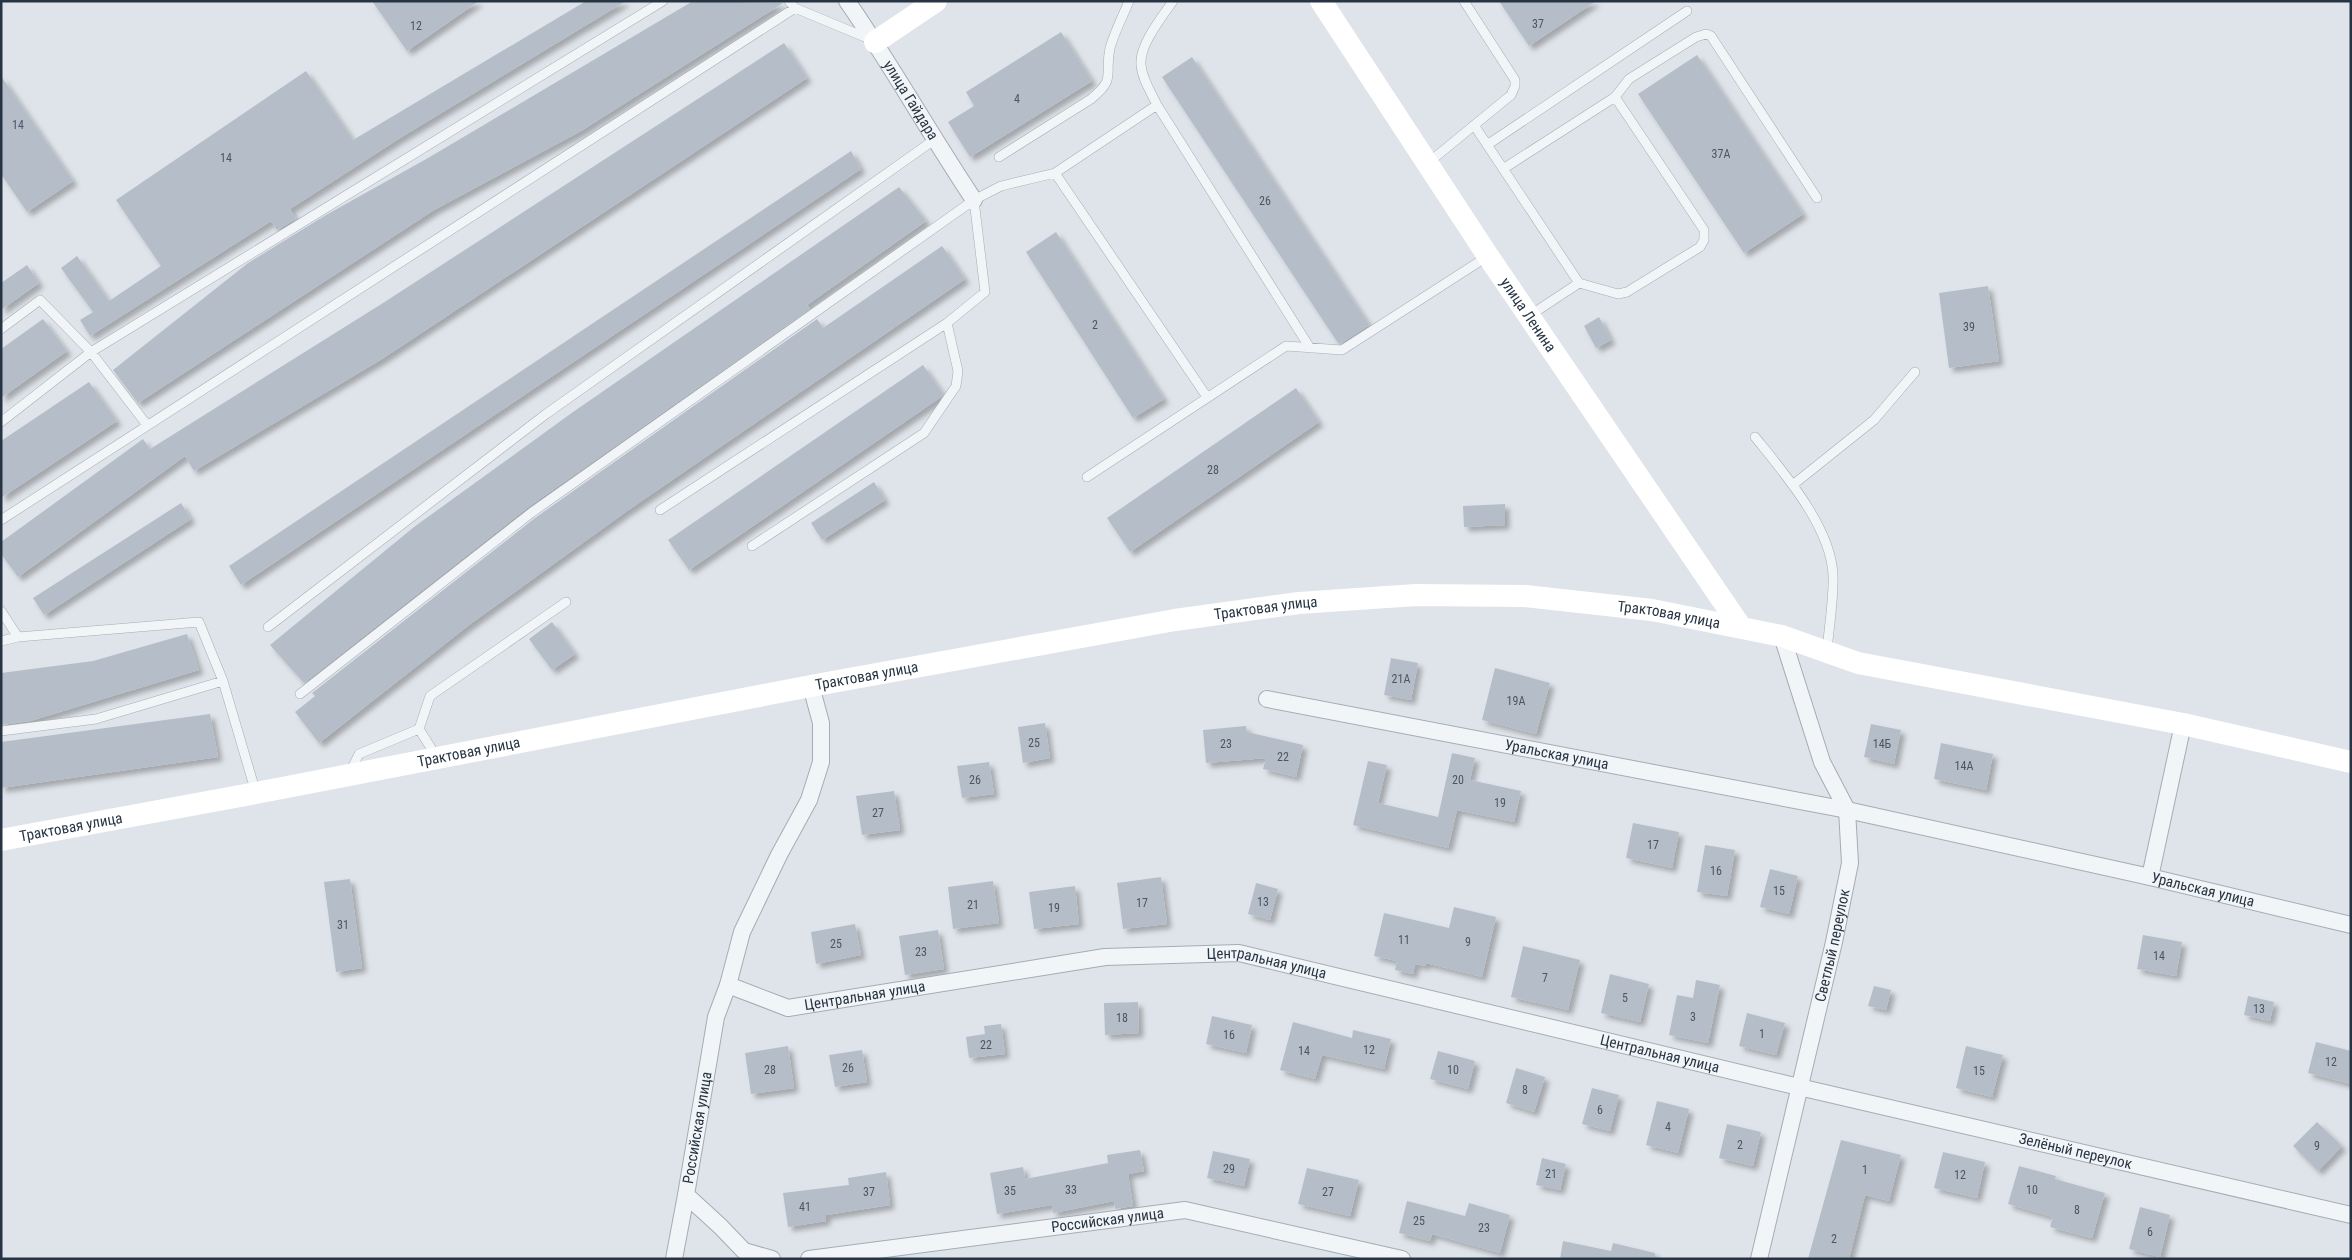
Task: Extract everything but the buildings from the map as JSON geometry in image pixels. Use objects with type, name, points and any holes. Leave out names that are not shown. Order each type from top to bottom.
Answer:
[{"type":"street","name":"улица Гайдара","points":[[847,1],[875,42],[934,140],[974,200]]},
{"type":"street","points":[[875,42],[936,1]]},
{"type":"street","name":"улица Ленина","points":[[1321,1],[1488,256],[1740,626]]},
{"type":"street","name":"Трактовая улица","points":[[1,840],[349,776],[810,686],[1175,620],[1299,603],[1416,595],[1525,596],[1652,610],[1740,626],[1782,636],[1827,653],[1858,662],[2183,724],[2351,762]]},
{"type":"street","name":"Светлый переулок","points":[[1759,1259],[1834,942],[1850,864],[1847,810],[1822,762],[1782,636]]},
{"type":"street","name":"Российская улица","points":[[772,1259],[744,1251],[686,1195],[716,1017],[728,985],[742,932],[778,855],[808,800],[820,762],[821,723],[810,686]]},
{"type":"street","name":"Уральская улица","points":[[1267,699],[1847,810],[2150,877],[2351,925]]},
{"type":"street","name":"Уральская улица","points":[[2150,877],[2183,724]]},
{"type":"street","name":"Центральная улица","points":[[728,985],[788,1008],[1105,957],[1239,953],[1799,1087]]},
{"type":"street","name":"Зелёный переулок","points":[[1799,1087],[2351,1215]]},
{"type":"street","points":[[674,1259],[686,1195]]},
{"type":"street","name":"Российская улица","points":[[809,1259],[1185,1210],[1402,1259]]},
{"type":"lane","points":[[1,422],[91,352],[663,1]]},
{"type":"lane","points":[[999,157],[1091,99],[1103,89],[1110,76],[1110,48],[1129,1]]},
{"type":"lane","points":[[1173,1],[1148,40],[1140,62],[1144,79],[1157,105],[1310,348]]},
{"type":"lane","points":[[1428,163],[1511,94],[1515,86],[1515,80],[1464,1]]},
{"type":"lane","points":[[1,520],[792,5],[875,42]]},
{"type":"lane","points":[[1487,145],[1687,11]]},
{"type":"lane","points":[[1503,169],[1615,97],[1629,80],[1696,37],[1706,34],[1711,36],[1818,198]]},
{"type":"lane","points":[[1474,125],[1579,283],[1618,294],[1627,292],[1700,246],[1704,240],[1704,230],[1615,97]]},
{"type":"lane","points":[[300,694],[531,513],[974,200],[1001,186],[1055,173],[1157,105]]},
{"type":"lane","points":[[268,627],[546,414],[934,140]]},
{"type":"lane","points":[[1055,173],[1207,397]]},
{"type":"lane","points":[[660,510],[947,323],[985,292],[974,200]]},
{"type":"lane","points":[[1087,476],[1286,346],[1342,350],[1488,256]]},
{"type":"lane","points":[[1529,316],[1579,283]]},
{"type":"lane","points":[[1,329],[40,300],[91,352],[147,425]]},
{"type":"lane","points":[[752,546],[924,433],[956,386],[958,371],[947,323]]},
{"type":"lane","points":[[1794,484],[1874,420],[1916,372]]},
{"type":"lane","points":[[1756,437],[1794,484],[1829,546],[1833,575],[1827,653]]},
{"type":"lane","points":[[349,776],[359,754],[419,729],[430,696],[566,602]]},
{"type":"lane","points":[[1,611],[18,637]]},
{"type":"lane","points":[[1,641],[18,637],[198,622],[223,681],[256,793]]},
{"type":"lane","points":[[1,731],[96,719],[223,681]]},
{"type":"lane","points":[[419,729],[437,758]]}]
